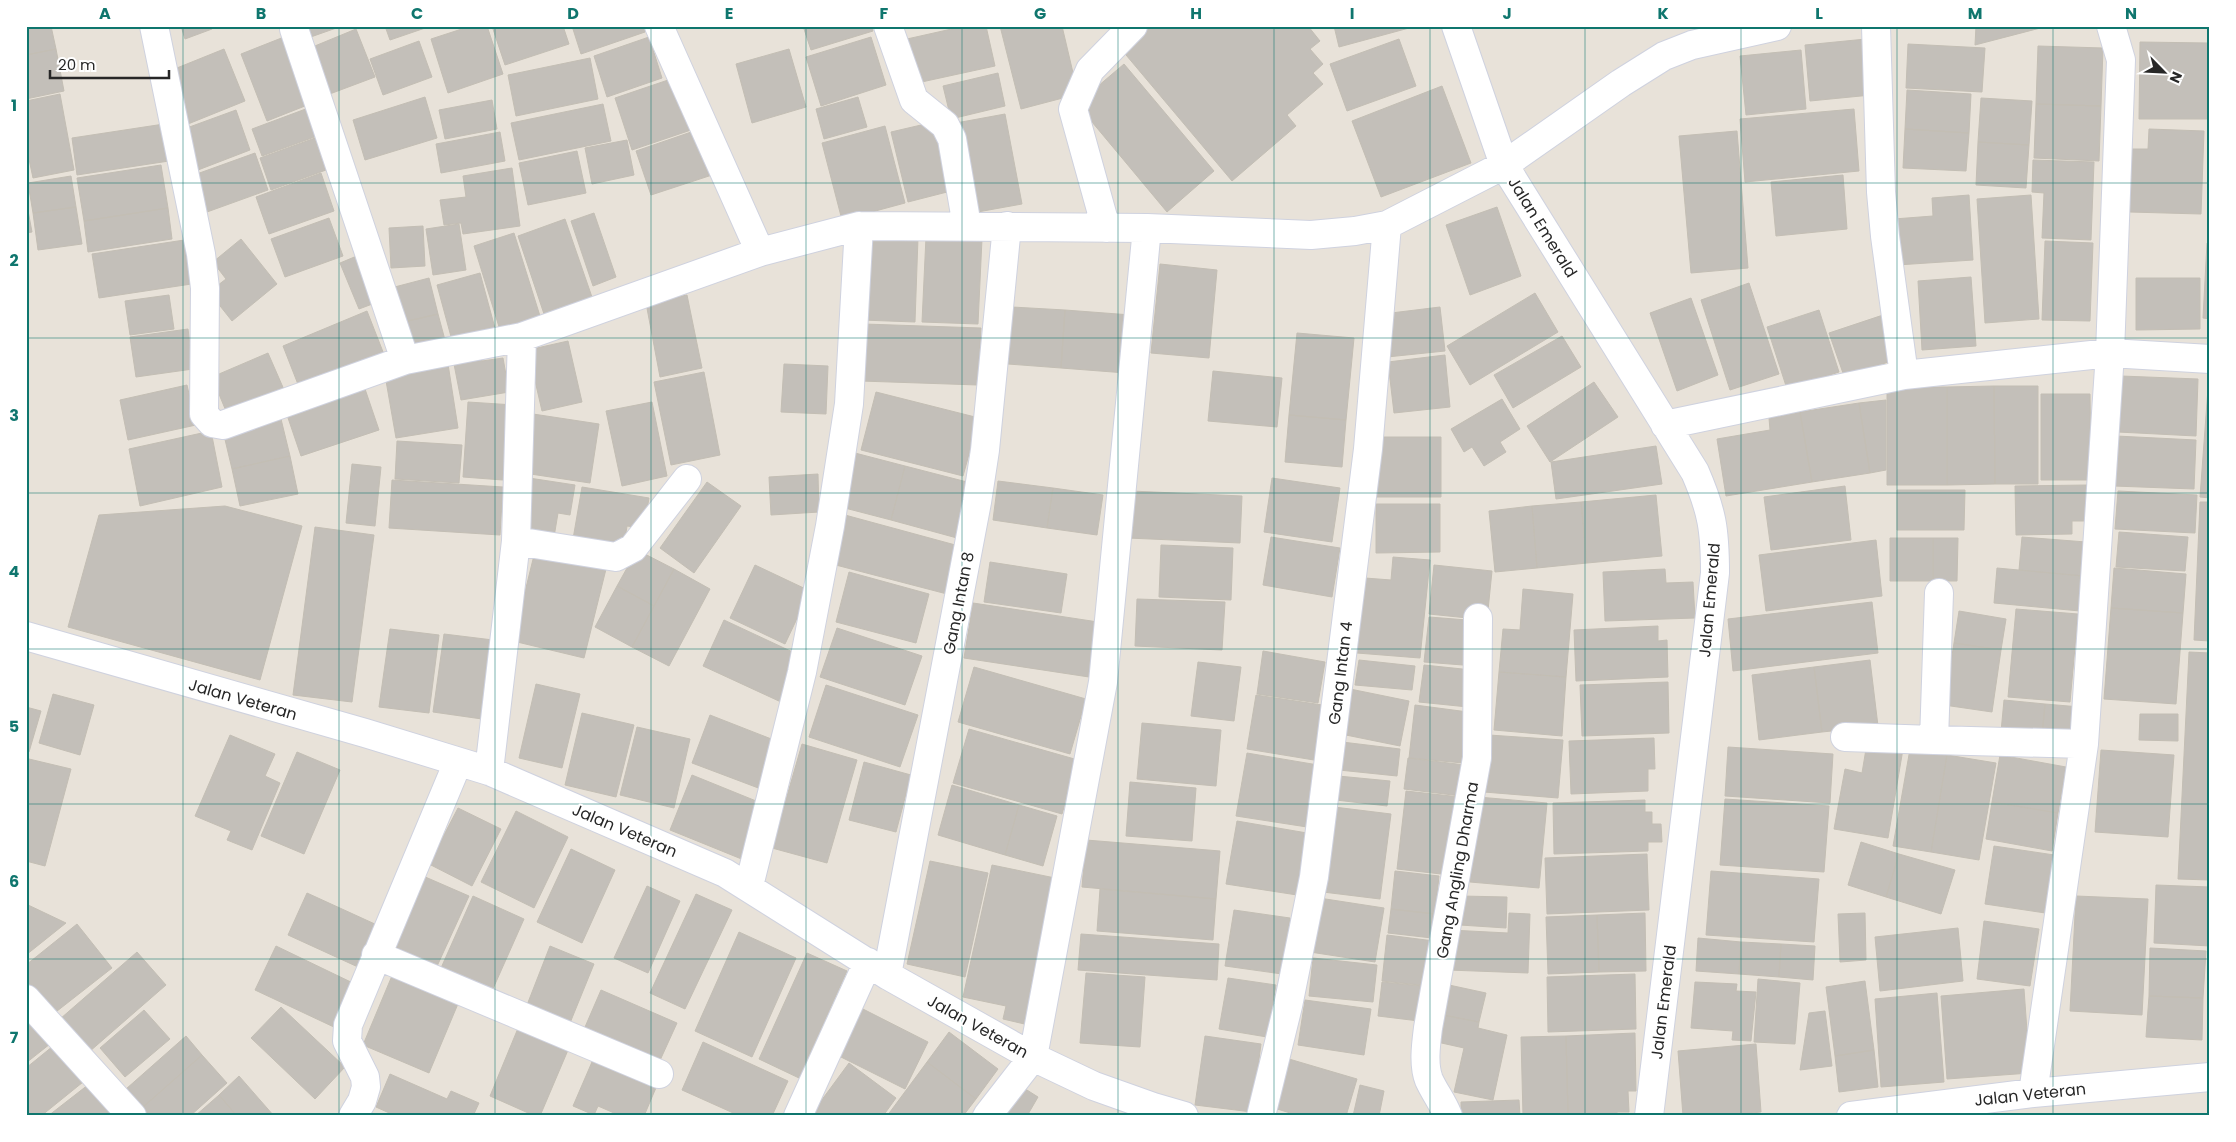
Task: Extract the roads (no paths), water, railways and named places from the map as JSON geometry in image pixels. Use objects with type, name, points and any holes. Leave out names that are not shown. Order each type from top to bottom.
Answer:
[{"type":"street","points":[[154,26],[201,254],[204,288],[204,414],[207,420],[212,423],[223,424],[405,360],[522,336],[760,252],[859,226],[1147,228],[1311,235],[1356,231],[1387,225],[1504,165],[1621,83],[1664,56],[1692,45],[1777,26]]},
{"type":"street","points":[[659,26],[760,252]]},
{"type":"street","points":[[888,26],[914,100],[945,125],[952,139],[967,226]]},
{"type":"street","points":[[1106,228],[1073,109],[1090,70],[1133,26]]},
{"type":"street","name":"Jalan Emerald","points":[[1456,26],[1504,165],[1695,472],[1709,505],[1715,539],[1715,573],[1649,1116]]},
{"type":"street","points":[[1876,26],[1881,192],[1885,236],[1904,375]]},
{"type":"street","points":[[2033,1093],[2084,744],[2110,354],[2121,60],[2111,26]]},
{"type":"street","points":[[294,29],[405,360]]},
{"type":"street","name":"Gang Intan 4","points":[[1262,1116],[1288,1006],[1314,877],[1368,449],[1387,225]]},
{"type":"street","points":[[749,886],[802,672],[830,526],[849,404],[859,226]]},
{"type":"street","name":"Gang Intan 8","points":[[798,1116],[877,969],[977,502],[988,424],[1007,226]]},
{"type":"street","points":[[987,1116],[1032,1057],[1103,682],[1147,228]]},
{"type":"street","points":[[489,771],[516,540],[522,336]]},
{"type":"street","points":[[1665,425],[1904,375],[2110,354],[2210,359]]},
{"type":"street","points":[[516,540],[616,557],[633,548],[687,479]]},
{"type":"street","points":[[1934,740],[1940,593]]},
{"type":"street","name":"Gang Angling Dharma","points":[[1448,1116],[1443,1102],[1429,1079],[1425,1055],[1428,1028],[1464,842],[1477,758],[1478,618]]},
{"type":"street","name":"Jalan Veteran","points":[[26,636],[489,771],[725,873],[749,886],[877,969],[1032,1057],[1094,1086],[1184,1116]]},
{"type":"street","points":[[1845,737],[2084,744]]},
{"type":"street","points":[[353,1116],[362,1101],[366,1087],[365,1077],[347,1041],[348,1025],[458,762]]},
{"type":"street","points":[[376,955],[659,1074]]},
{"type":"street","points":[[26,999],[132,1116]]},
{"type":"street","name":"Jalan Veteran","points":[[1850,1116],[1895,1113],[2033,1093],[2210,1077]]}]
